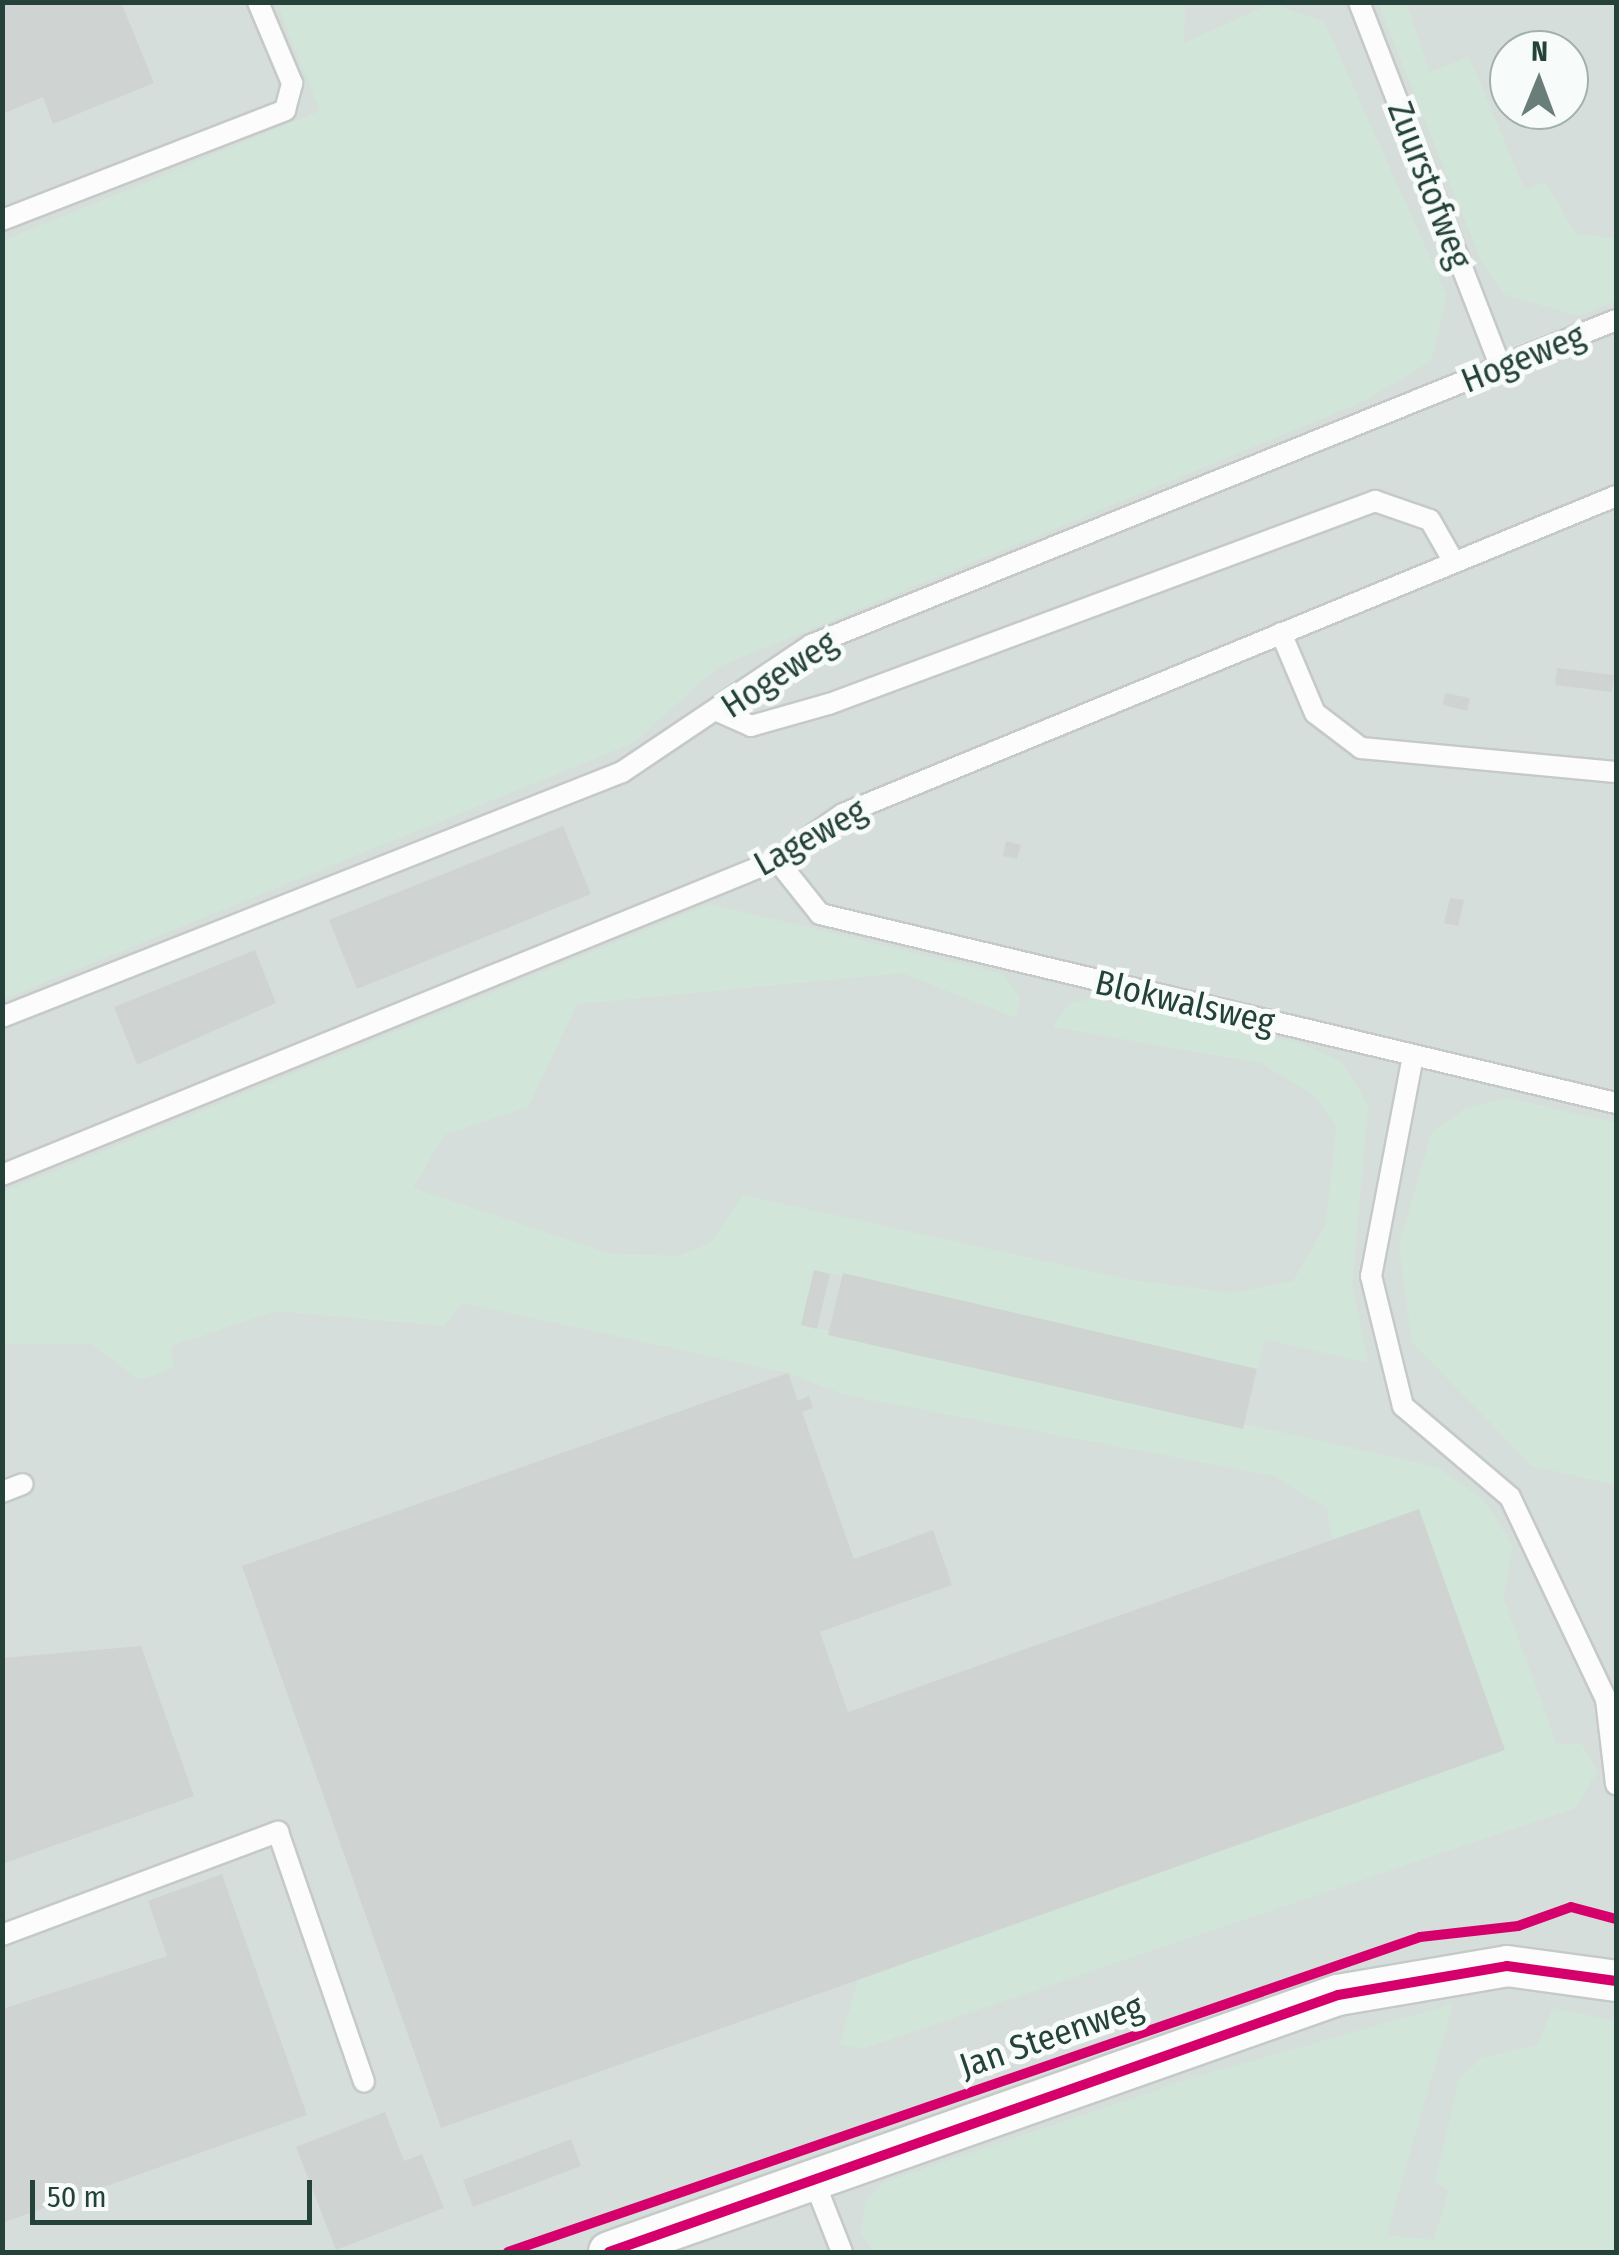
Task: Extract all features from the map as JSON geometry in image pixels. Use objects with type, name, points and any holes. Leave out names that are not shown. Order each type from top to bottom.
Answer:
[{"type":"street","name":"Jan Steenweg","points":[[609,2252],[1338,1994],[1507,1966],[1616,1981]]},
{"type":"lane","points":[[2,220],[285,110],[292,83],[258,2]]},
{"type":"lane","name":"Zuurstofweg","points":[[1359,2],[1501,368]]},
{"type":"lane","name":"Hogeweg","points":[[2,1018],[622,772],[720,712],[811,645],[1616,320]]},
{"type":"lane","name":"Lageweg","points":[[2,1175],[777,860],[843,814],[1616,496]]},
{"type":"lane","points":[[720,712],[751,726],[829,704],[1375,501],[1430,520],[1454,562]]},
{"type":"lane","points":[[1281,633],[1315,713],[1361,748],[1616,772]]},
{"type":"lane","name":"Blokwalsweg","points":[[777,860],[820,914],[1616,1103]]},
{"type":"lane","points":[[1412,1056],[1372,1276],[1403,1406],[1510,1497],[1606,1699],[1616,1784]]},
{"type":"lane","points":[[2,1492],[23,1484]]},
{"type":"lane","points":[[2,1935],[278,1832],[364,2082]]},
{"type":"lane","points":[[814,2181],[842,2252]]},
{"type":"shaded area","points":[[3,3],[1616,3],[1616,2252],[3,2252]]},
{"type":"green space","points":[[1185,2],[1184,43],[1272,3],[1324,22],[1447,295],[1431,361],[1362,402],[718,667],[633,743],[3,999],[3,241],[320,111],[277,3]]},
{"type":"green space","points":[[1378,3],[1406,3],[1430,72],[1469,57],[1489,104],[1489,130],[1500,130],[1525,190],[1545,182],[1576,234],[1616,238],[1616,301],[1578,316],[1504,294],[1481,261]]},
{"type":"green space","points":[[710,904],[1002,974],[1020,997],[1016,1018],[902,973],[577,1004],[528,1107],[444,1135],[413,1188],[611,1254],[679,1256],[712,1242],[743,1195],[1131,1280],[1232,1293],[1293,1281],[1326,1225],[1337,1126],[1314,1095],[1261,1063],[1053,1027],[1070,1003],[1094,999],[1302,1044],[1342,1062],[1368,1105],[1352,1285],[1368,1363],[1265,1339],[1257,1369],[814,1270],[801,1325],[1437,1467],[1483,1499],[1513,1546],[1503,1597],[1557,1745],[1581,1743],[1597,1772],[1575,1808],[861,2049],[840,2044],[858,1980],[1504,1750],[1419,1510],[1332,1540],[1327,1508],[1274,1476],[845,1395],[788,1373],[463,1303],[444,1326],[276,1311],[171,1346],[173,1368],[140,1380],[91,1344],[3,1344],[3,1192]]},
{"type":"green space","points":[[1508,1098],[1616,1123],[1616,1485],[1532,1466],[1412,1342],[1399,1245],[1432,1132],[1466,1108]]},
{"type":"green space","points":[[1453,2004],[1386,2235],[1434,2240],[1449,2190],[1435,2182],[1459,2079],[1482,2058],[1538,2045],[1553,2008],[1616,2021],[1616,2252],[874,2252],[861,2233],[866,2201],[885,2182],[1195,2077]]},
{"type":"building","points":[[2,2],[121,2],[154,83],[53,124],[43,97],[2,114]]},
{"type":"building","points":[[1557,668],[1614,675],[1612,692],[1555,685]]},
{"type":"building","points":[[1445,693],[1470,698],[1467,711],[1443,705]]},
{"type":"building","points":[[563,826],[591,894],[357,989],[329,920]]},
{"type":"building","points":[[1006,841],[1021,845],[1017,859],[1003,856]]},
{"type":"building","points":[[1450,898],[1464,900],[1458,926],[1444,923]]},
{"type":"building","points":[[255,950],[276,1003],[137,1065],[114,1007]]},
{"type":"building","points":[[814,1270],[830,1274],[817,1329],[801,1325]]},
{"type":"building","points":[[843,1273],[1257,1369],[1243,1429],[828,1335]]},
{"type":"building","points":[[788,1373],[798,1401],[809,1396],[813,1408],[802,1412],[854,1559],[933,1530],[952,1585],[820,1632],[848,1712],[1419,1509],[1505,1750],[441,2128],[242,1566]]},
{"type":"building","points":[[141,1646],[194,1796],[2,1864],[2,1658]]},
{"type":"building","points":[[222,1874],[307,2115],[2,2223],[2,2009],[167,1956],[148,1901]]},
{"type":"building","points":[[385,2112],[404,2161],[422,2154],[444,2208],[336,2250],[296,2147]]},
{"type":"building","points":[[571,2139],[581,2166],[473,2207],[463,2180]]},
{"type":"cycle path","points":[[508,2252],[1420,1937],[1518,1926],[1571,1907],[1616,1919]]},
{"type":"cycle path","points":[[609,2252],[1338,1995],[1507,1966],[1616,1981]]}]
